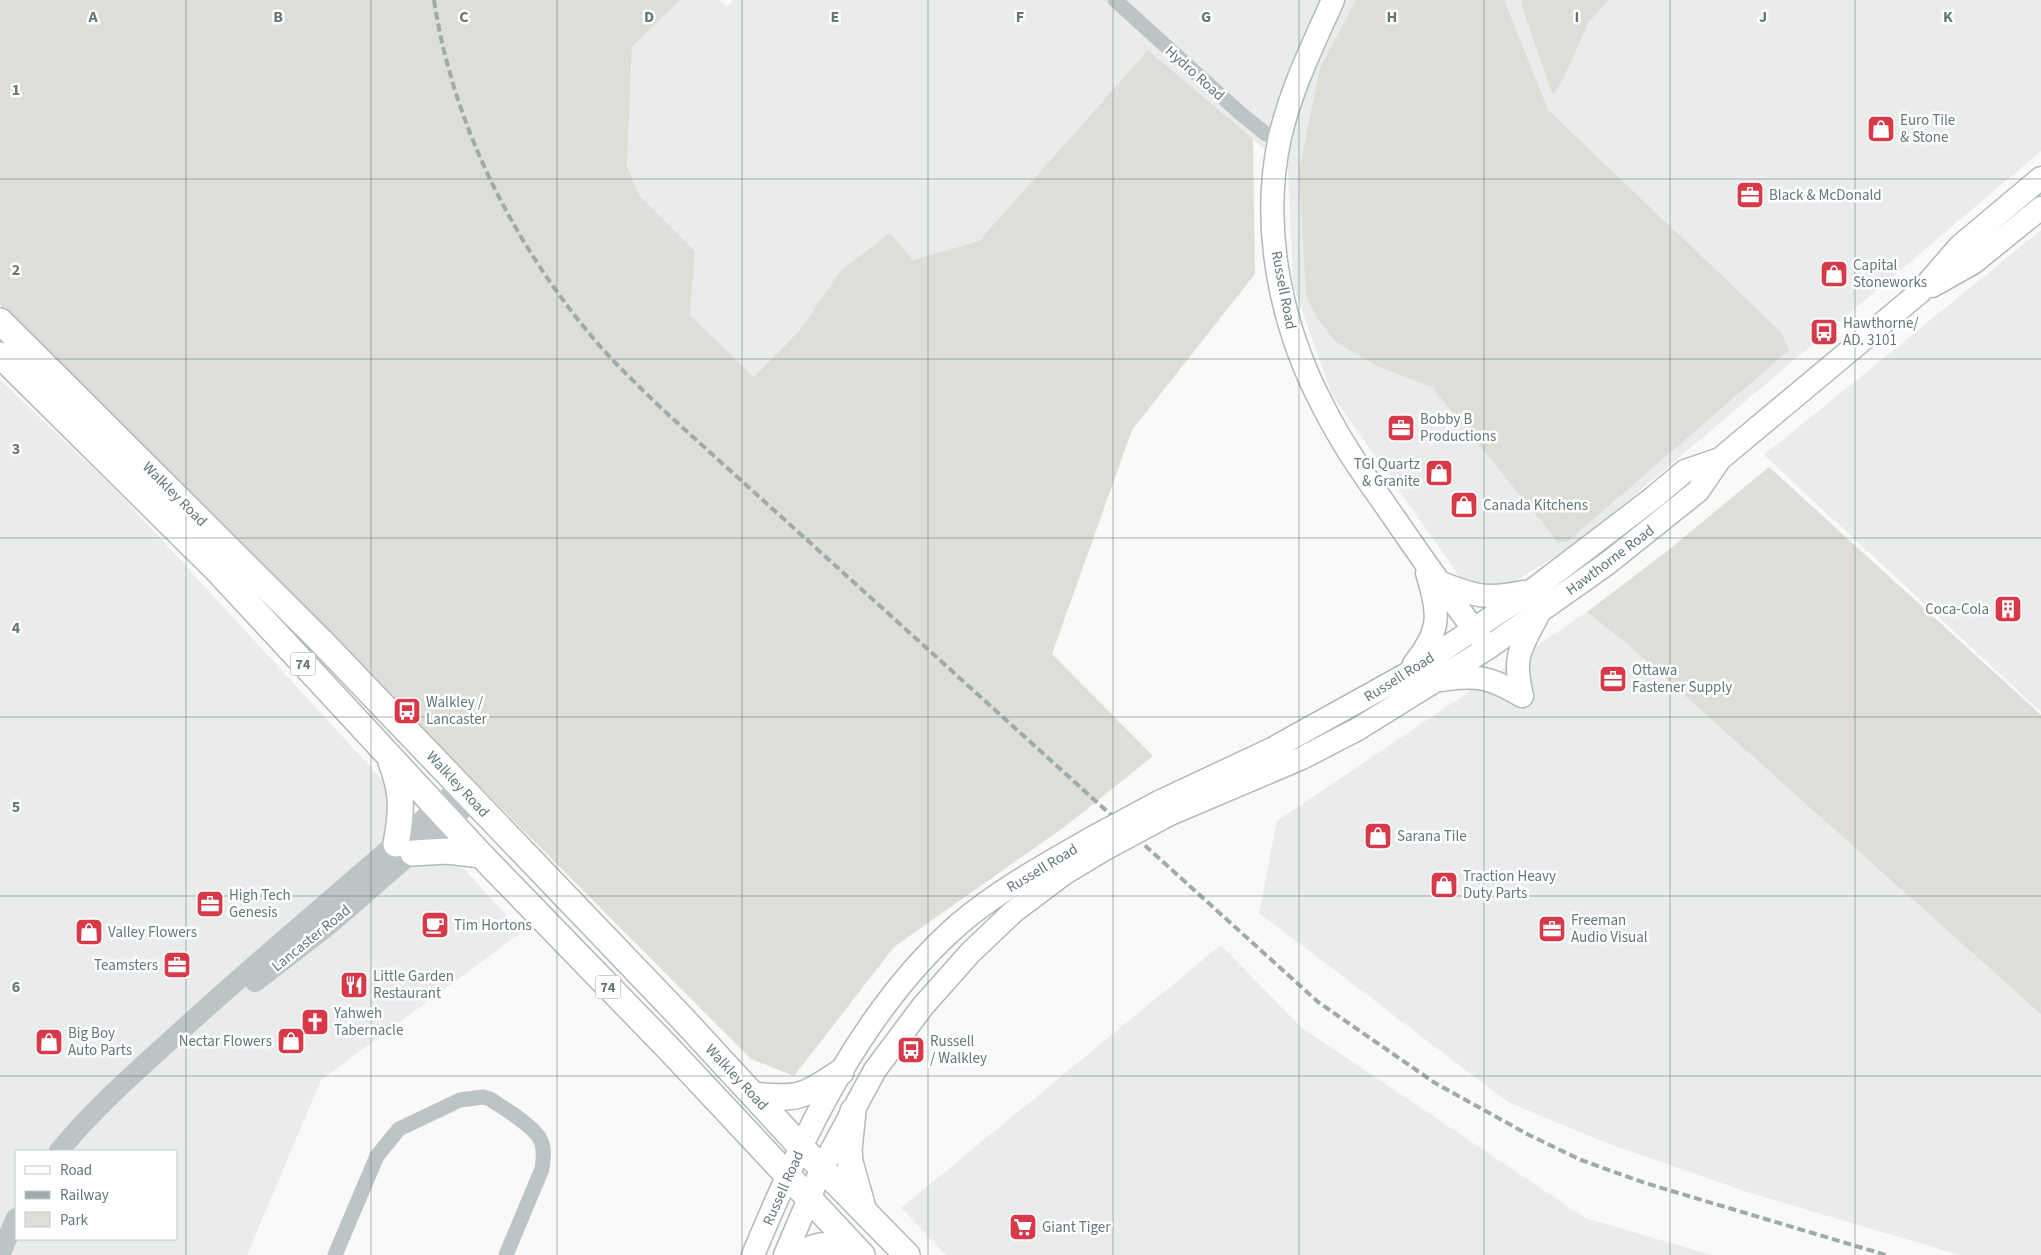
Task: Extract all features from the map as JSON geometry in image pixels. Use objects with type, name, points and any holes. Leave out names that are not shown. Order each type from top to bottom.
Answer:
[{"type":"main road","name":"Russell Road","points":[[1163,808],[1302,758],[1358,729],[1488,648],[1439,582],[1339,436],[1316,393],[1294,338],[1280,287],[1274,238],[1273,197],[1279,139],[1290,99],[1332,0]]},
{"type":"main road","name":"Hawthorne Road","points":[[1488,648],[1608,563],[1698,491],[1720,459],[1920,292],[1960,246],[2041,178]]},
{"type":"main road","name":"Hawthorne Road","points":[[1920,292],[1973,263],[2030,224],[2041,208]]},
{"type":"main road","name":"Walkley Road","points":[[0,321],[321,640],[801,1147],[908,1255]]},
{"type":"main road","name":"Walkley Road","points":[[0,355],[217,570],[481,855],[787,1174],[861,1254]]},
{"type":"main road","name":"Hawthorne Road","points":[[1473,629],[1534,589],[1653,498],[1684,471],[1720,459]]},
{"type":"main road","points":[[1407,674],[1427,646],[1436,622],[1434,596],[1424,560]]},
{"type":"main road","points":[[1439,582],[1470,594],[1484,597],[1504,596],[1534,589]]},
{"type":"main road","points":[[1436,681],[1460,677],[1481,677],[1502,684],[1522,696],[1516,673],[1519,654],[1539,613]]},
{"type":"main road","name":"Russell Road","points":[[753,1255],[787,1174],[841,1072],[879,1014],[911,975],[942,940],[974,912],[1008,887],[1098,844],[1407,674],[1473,629]]},
{"type":"main road","points":[[389,757],[397,778],[401,798],[400,820],[404,848],[481,855]]},
{"type":"main road","name":"Russell Road","points":[[785,1255],[808,1197],[822,1168],[875,1070],[896,1041],[923,1006],[970,953],[1020,907],[1065,873],[1098,844]]},
{"type":"main road","points":[[753,1095],[781,1098],[797,1097],[817,1088],[841,1072]]},
{"type":"main road","points":[[853,1111],[850,1162],[863,1210]]},
{"type":"main road","points":[[800,1255],[818,1245],[841,1246],[861,1254]]},
{"type":"street","name":"Hydro Road","points":[[1115,0],[1240,113],[1266,134],[1279,139]]},
{"type":"street","name":"Lancaster Road","points":[[60,1150],[97,1109],[142,1067],[467,793]]},
{"type":"street","points":[[335,1255],[377,1156],[399,1129],[460,1100],[483,1097],[490,1099],[534,1131],[541,1141],[544,1156],[542,1169],[506,1255]]},
{"type":"street","points":[[0,1255],[15,1220]]},
{"type":"shaded area","points":[[680,0],[718,0],[727,6],[733,0],[2041,0],[2041,151],[1579,542],[1507,586],[1464,583],[1332,395],[1293,285],[1288,169],[1148,50],[979,241],[913,260],[890,234],[840,271],[800,330],[754,377],[690,315],[695,251],[640,196],[627,166],[632,47]]},
{"type":"shaded area","points":[[2041,230],[2041,712],[1764,455]]},
{"type":"shaded area","points":[[0,380],[116,490],[522,932],[321,1080],[247,1255],[0,1255]]},
{"type":"shaded area","points":[[1587,612],[1626,643],[2041,1012],[2041,1255],[1960,1255],[1750,1193],[1604,1142],[1508,1102],[1259,913],[1277,821]]},
{"type":"shaded area","points":[[1221,945],[1302,1028],[1585,1218],[1712,1255],[946,1255],[901,1208]]},
{"type":"green space","points":[[0,0],[680,0],[632,47],[627,166],[640,196],[695,251],[690,315],[754,377],[800,330],[840,271],[890,233],[913,260],[979,241],[1148,50],[1253,139],[1255,274],[1132,430],[1052,654],[1153,756],[1067,825],[894,947],[794,1076],[751,1059],[0,305]]},
{"type":"green space","points":[[1356,0],[1504,0],[1548,110],[1781,332],[1789,350],[1568,541],[1557,543],[1555,538],[1432,387],[1377,366],[1336,342],[1316,317],[1306,295],[1299,170],[1320,68]]},
{"type":"green space","points":[[1523,0],[1609,0],[1588,23],[1564,77],[1554,94],[1551,91],[1521,3]]},
{"type":"green space","points":[[1769,467],[2041,715],[2041,1014],[1626,643],[1587,612],[1666,552]]},
{"type":"railway","points":[[434,0],[443,47],[456,94],[492,184],[515,227],[541,268],[569,308],[599,345],[661,408],[1318,1002],[1435,1083],[1529,1135],[1581,1160],[1645,1183],[1886,1255]]},
{"type":"place","name":"Euro Tile & Stone","points":[[1881,129]]},
{"type":"place","name":"Black & McDonald","points":[[1750,195]]},
{"type":"place","name":"Capital Stoneworks","points":[[1834,274]]},
{"type":"place","name":"Hawthorne/ AD. 3101","points":[[1824,332]]},
{"type":"place","name":"Bobby B Productions","points":[[1401,428]]},
{"type":"place","name":"TGI Quartz & Granite","points":[[1439,473]]},
{"type":"place","name":"Canada Kitchens","points":[[1464,505]]},
{"type":"place","name":"Coca-Cola","points":[[2008,609]]},
{"type":"place","name":"Ottawa Fastener Supply","points":[[1613,679]]},
{"type":"place","name":"Walkley / Lancaster","points":[[407,711]]},
{"type":"place","name":"Sarana Tile","points":[[1378,836]]},
{"type":"place","name":"Traction Heavy Duty Parts","points":[[1444,885]]},
{"type":"place","name":"High Tech Genesis","points":[[210,904]]},
{"type":"place","name":"Tim Hortons","points":[[435,925]]},
{"type":"place","name":"Freeman Audio Visual","points":[[1552,929]]},
{"type":"place","name":"Valley Flowers","points":[[89,932]]},
{"type":"place","name":"Teamsters","points":[[177,965]]},
{"type":"place","name":"Little Garden Restaurant","points":[[354,985]]},
{"type":"place","name":"Yahweh Tabernacle","points":[[315,1022]]},
{"type":"place","name":"Nectar Flowers","points":[[291,1041]]},
{"type":"place","name":"Big Boy Auto Parts","points":[[49,1042]]},
{"type":"place","name":"Russell / Walkley","points":[[911,1050]]},
{"type":"place","name":"Giant Tiger","points":[[1023,1227]]}]
